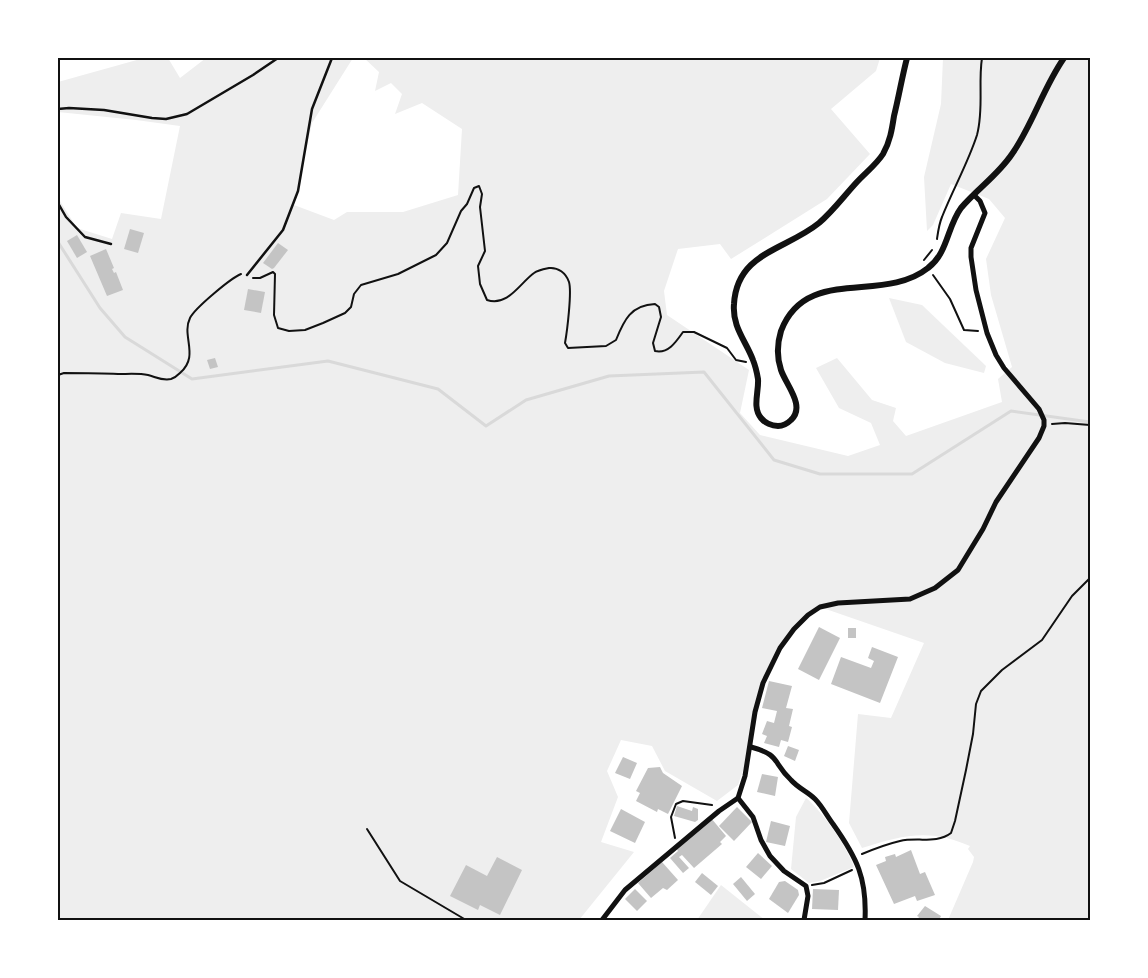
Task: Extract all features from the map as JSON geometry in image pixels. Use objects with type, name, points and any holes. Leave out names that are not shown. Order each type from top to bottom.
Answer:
[{"type":"street","points":[[907,58],[890,138],[884,153],[817,224],[767,252],[752,263],[741,278],[733,306],[735,321],[740,337],[753,360],[758,380],[757,412],[768,424],[784,425],[795,416],[797,408],[795,398],[787,386],[781,369],[778,354],[779,338],[784,324],[792,311],[804,300],[820,293],[896,283],[914,277],[928,268],[940,256],[960,209],[1012,155],[1064,58]]},
{"type":"street","points":[[602,920],[625,890],[719,811],[738,798],[745,776],[755,712],[763,683],[780,648],[794,629],[808,615],[820,607],[838,603],[910,598],[935,588],[958,570],[983,529],[996,502],[1039,438],[1044,423],[1040,410],[1004,368],[987,332],[976,290],[971,258],[974,239],[985,213],[980,201],[974,195]]},
{"type":"street","points":[[751,747],[766,751],[776,758],[788,778],[815,798],[855,857],[865,892],[865,920]]},
{"type":"street","points":[[738,798],[753,817],[761,840],[770,856],[784,871],[806,886],[808,896],[804,920]]},
{"type":"lane","points":[[58,109],[104,110],[152,118],[166,118],[187,114],[278,58]]},
{"type":"lane","points":[[247,275],[283,230],[298,191],[312,109],[332,58]]},
{"type":"lane","points":[[58,203],[66,218],[85,237],[111,244]]},
{"type":"path","points":[[936,241],[942,218],[977,134],[982,92],[980,69],[982,58]]},
{"type":"path","points":[[58,375],[64,373],[129,374],[148,375],[161,380],[177,376],[185,368],[189,358],[189,319],[202,304],[233,277],[242,274],[260,278],[273,272],[275,274],[274,315],[278,328],[289,331],[305,330],[323,323],[345,313],[351,306],[354,294],[361,285],[398,274],[436,255],[447,243],[461,210],[467,204],[474,188],[478,186],[482,194],[480,206],[485,251],[478,266],[480,284],[487,300],[501,300],[510,295],[535,273],[554,268],[560,270],[569,282],[565,344],[568,348],[606,346],[616,340],[622,324],[636,308],[655,304],[659,306],[661,318],[653,343],[655,351],[668,350],[683,332],[694,332],[727,348],[736,360],[745,363],[753,360]]},
{"type":"path","points":[[934,246],[924,259],[924,264],[950,299],[964,330],[987,332]]},
{"type":"path","points":[[1044,423],[1090,425]]},
{"type":"path","points":[[855,857],[900,841],[916,838],[940,839],[950,833],[955,821],[971,743],[976,704],[981,691],[1002,670],[1042,640],[1072,596],[1090,578]]},
{"type":"path","points":[[676,848],[672,816],[676,804],[683,801],[711,804],[719,811]]},
{"type":"path","points":[[367,829],[400,882],[466,920]]},
{"type":"path","points":[[806,886],[824,882],[859,867]]},
{"type":"shaded area","points":[[144,58],[168,58],[180,78],[206,58],[353,58],[312,123],[294,205],[334,220],[347,212],[403,212],[458,195],[462,129],[422,103],[395,114],[402,94],[391,83],[375,91],[379,72],[364,58],[880,58],[876,71],[831,109],[870,154],[827,199],[731,259],[720,244],[678,249],[664,291],[667,315],[749,370],[740,413],[760,435],[848,456],[880,445],[871,423],[839,408],[816,368],[837,358],[872,400],[896,408],[893,421],[906,436],[1002,402],[998,379],[1012,367],[991,295],[986,259],[1005,218],[989,199],[951,184],[933,225],[927,231],[924,177],[941,104],[943,58],[1090,58],[1090,920],[948,920],[973,862],[974,857],[968,849],[970,846],[942,837],[916,835],[862,848],[849,823],[858,714],[891,718],[924,643],[820,607],[808,615],[780,648],[763,683],[751,747],[738,785],[717,801],[665,771],[652,746],[621,740],[607,771],[618,797],[601,842],[634,852],[579,920],[58,920],[58,198],[77,228],[112,239],[121,213],[161,219],[180,126],[58,112],[58,82]]},
{"type":"shaded area","points":[[889,298],[922,305],[986,366],[984,373],[945,363],[906,342]]},
{"type":"shaded area","points":[[806,798],[834,830],[854,867],[820,881],[809,883],[791,869],[796,817]]},
{"type":"shaded area","points":[[721,885],[765,920],[697,920]]},
{"type":"building","points":[[130,229],[144,233],[138,253],[124,249]]},
{"type":"building","points":[[77,235],[87,252],[77,258],[67,241]]},
{"type":"building","points":[[278,243],[288,250],[272,269],[263,263]]},
{"type":"building","points":[[106,249],[114,268],[112,269],[114,273],[116,272],[123,290],[107,296],[90,256]]},
{"type":"building","points":[[248,289],[265,292],[261,313],[244,310]]},
{"type":"building","points":[[215,358],[218,367],[210,369],[207,360]]},
{"type":"building","points":[[819,627],[840,638],[819,680],[798,669]]},
{"type":"building","points":[[848,628],[856,628],[856,638],[848,638]]},
{"type":"building","points":[[872,647],[898,657],[880,703],[831,684],[841,657],[871,668],[874,661],[868,658]]},
{"type":"building","points":[[769,681],[792,686],[786,708],[793,709],[789,726],[792,727],[788,742],[781,740],[779,747],[764,743],[767,736],[762,734],[767,721],[774,723],[777,711],[762,708]]},
{"type":"building","points":[[788,746],[799,750],[795,761],[784,756]]},
{"type":"building","points":[[623,757],[637,763],[630,779],[615,773]]},
{"type":"building","points":[[660,767],[663,773],[682,786],[668,814],[658,809],[657,812],[636,801],[640,793],[636,791],[648,768]]},
{"type":"building","points":[[762,774],[778,777],[775,796],[757,792]]},
{"type":"building","points":[[677,806],[692,811],[693,807],[698,809],[698,820],[695,822],[674,816]]},
{"type":"building","points":[[737,807],[752,822],[734,841],[719,826]]},
{"type":"building","points":[[621,809],[645,822],[635,843],[610,831]]},
{"type":"building","points":[[711,818],[726,836],[720,842],[722,844],[694,868],[682,855],[679,857],[689,868],[683,873],[670,858],[678,851],[676,848]]},
{"type":"building","points":[[771,821],[790,826],[785,846],[766,842]]},
{"type":"building","points":[[911,850],[920,874],[925,872],[935,895],[917,901],[915,896],[894,904],[876,865],[886,861],[885,857],[895,854],[896,857]]},
{"type":"building","points":[[758,853],[772,866],[761,879],[746,867]]},
{"type":"building","points":[[497,857],[522,870],[500,915],[480,905],[478,910],[450,896],[466,865],[487,876]]},
{"type":"building","points":[[662,862],[678,880],[667,890],[663,888],[651,898],[638,883]]},
{"type":"building","points":[[702,873],[718,886],[711,895],[695,882]]},
{"type":"building","points":[[741,877],[755,894],[747,901],[733,884]]},
{"type":"building","points":[[785,881],[798,890],[799,895],[788,913],[769,899],[779,882]]},
{"type":"building","points":[[635,889],[647,901],[637,911],[625,899]]},
{"type":"building","points":[[813,889],[839,890],[838,910],[812,909]]},
{"type":"building","points":[[925,906],[941,916],[939,920],[917,920],[919,917],[917,916]]},
{"type":"waterway","points":[[58,242],[100,308],[125,337],[192,379],[328,361],[438,389],[486,426],[526,400],[609,376],[704,372],[774,460],[820,474],[912,474],[1011,411],[1090,422]]}]
